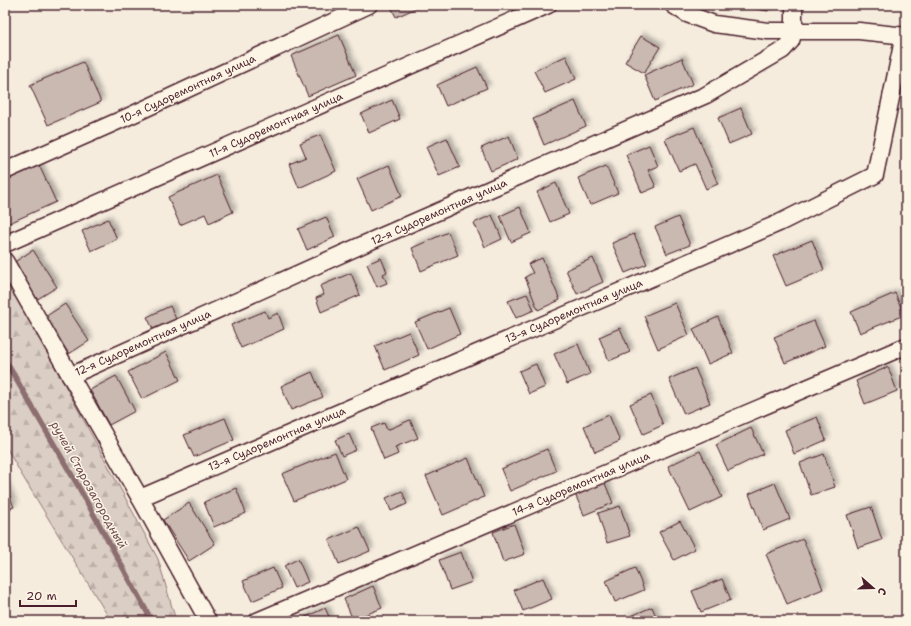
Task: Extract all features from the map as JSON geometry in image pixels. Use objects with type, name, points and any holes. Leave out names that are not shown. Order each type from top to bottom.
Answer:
[{"type":"street","name":"10-я Судоремонтная улица","points":[[5,171],[125,118],[369,5]]},
{"type":"street","name":"11-я Судоремонтная улица","points":[[5,244],[548,5]]},
{"type":"street","points":[[673,5],[687,14],[714,24],[768,31],[859,31],[905,36]]},
{"type":"street","points":[[794,5],[794,31]]},
{"type":"street","name":"12-я Судоремонтная улица","points":[[70,376],[382,236],[706,95],[783,50],[791,41],[794,31]]},
{"type":"street","name":"13-я Судоремонтная улица","points":[[140,498],[779,224],[875,175],[905,36]]},
{"type":"street","points":[[5,261],[208,621]]},
{"type":"street","name":"14-я Судоремонтная улица","points":[[257,621],[906,346]]},
{"type":"green space","points":[[5,274],[158,559],[176,621],[111,621],[5,445]]},
{"type":"building","points":[[390,5],[423,5],[396,17]]},
{"type":"building","points":[[464,5],[477,5],[466,10]]},
{"type":"building","points":[[733,5],[769,5],[768,11]]},
{"type":"building","points":[[339,35],[356,75],[308,96],[291,56]]},
{"type":"building","points":[[641,36],[660,47],[644,73],[625,62]]},
{"type":"building","points":[[566,56],[576,79],[545,93],[534,71]]},
{"type":"building","points":[[682,58],[693,84],[655,101],[644,75]]},
{"type":"building","points":[[83,62],[101,102],[48,125],[30,85]]},
{"type":"building","points":[[477,67],[487,88],[446,106],[437,85]]},
{"type":"building","points":[[392,100],[400,119],[369,133],[361,114]]},
{"type":"building","points":[[575,101],[586,126],[544,145],[533,119]]},
{"type":"building","points":[[741,108],[752,134],[729,144],[718,118]]},
{"type":"building","points":[[694,127],[718,184],[706,189],[695,164],[679,171],[665,139]]},
{"type":"building","points":[[320,135],[336,171],[299,188],[289,164],[306,157],[300,143]]},
{"type":"building","points":[[509,136],[518,159],[491,171],[481,148]]},
{"type":"building","points":[[447,138],[460,167],[439,176],[426,147]]},
{"type":"building","points":[[649,145],[658,166],[648,170],[656,187],[642,193],[626,155]]},
{"type":"building","points":[[38,163],[56,202],[5,225],[5,177]]},
{"type":"building","points":[[389,165],[402,196],[371,210],[357,179]]},
{"type":"building","points":[[606,166],[618,193],[590,205],[578,178]]},
{"type":"building","points":[[217,175],[233,212],[209,223],[205,214],[180,225],[168,197]]},
{"type":"building","points":[[556,183],[569,214],[550,222],[537,192]]},
{"type":"building","points":[[520,207],[531,233],[511,242],[500,216]]},
{"type":"building","points":[[492,215],[502,239],[485,247],[474,223]]},
{"type":"building","points":[[326,217],[335,237],[307,250],[298,229]]},
{"type":"building","points":[[678,217],[690,245],[667,254],[655,227]]},
{"type":"building","points":[[108,219],[117,239],[91,251],[82,231]]},
{"type":"building","points":[[448,232],[458,255],[421,271],[412,248]]},
{"type":"building","points":[[634,234],[647,264],[625,273],[612,243]]},
{"type":"building","points":[[812,240],[824,270],[786,286],[773,256]]},
{"type":"building","points":[[33,250],[57,287],[36,300],[13,263]]},
{"type":"building","points":[[381,258],[387,272],[383,274],[387,283],[377,287],[367,264]]},
{"type":"building","points":[[542,258],[560,300],[538,310],[525,277],[533,273],[528,264]]},
{"type":"building","points":[[593,258],[603,282],[577,294],[566,270]]},
{"type":"building","points":[[351,273],[360,295],[321,312],[316,298],[324,295],[320,286]]},
{"type":"building","points":[[895,293],[904,315],[860,333],[851,312]]},
{"type":"building","points":[[527,294],[534,310],[516,318],[508,301]]},
{"type":"building","points":[[675,303],[689,335],[658,349],[644,316]]},
{"type":"building","points":[[65,304],[89,341],[69,354],[45,317]]},
{"type":"building","points":[[170,306],[176,319],[153,329],[147,317]]},
{"type":"building","points":[[449,308],[460,334],[427,349],[415,322]]},
{"type":"building","points":[[265,311],[268,318],[278,313],[284,329],[241,348],[231,325]]},
{"type":"building","points":[[718,317],[733,353],[708,364],[693,329]]},
{"type":"building","points":[[814,321],[825,346],[785,363],[774,337]]},
{"type":"building","points":[[620,328],[630,352],[609,361],[599,337]]},
{"type":"building","points":[[409,332],[419,355],[385,370],[375,346]]},
{"type":"building","points":[[578,344],[590,374],[567,384],[554,354]]},
{"type":"building","points":[[166,352],[180,380],[142,399],[128,372]]},
{"type":"building","points":[[536,364],[545,387],[529,394],[519,371]]},
{"type":"building","points":[[888,367],[897,391],[865,404],[856,381]]},
{"type":"building","points":[[695,368],[710,403],[684,414],[669,379]]},
{"type":"building","points":[[312,372],[323,397],[291,410],[281,386]]},
{"type":"building","points":[[116,376],[135,411],[109,425],[90,390]]},
{"type":"building","points":[[651,395],[663,425],[643,434],[630,404]]},
{"type":"building","points":[[609,415],[620,441],[595,452],[584,426]]},
{"type":"building","points":[[817,417],[826,440],[794,454],[785,430]]},
{"type":"building","points":[[225,418],[234,440],[194,457],[184,435]]},
{"type":"building","points":[[410,420],[418,438],[395,447],[398,454],[384,460],[371,428],[384,423],[387,430]]},
{"type":"building","points":[[751,428],[763,454],[728,471],[716,445]]},
{"type":"building","points":[[349,434],[356,450],[342,456],[335,440]]},
{"type":"building","points":[[547,449],[556,471],[510,491],[501,469]]},
{"type":"building","points":[[700,451],[722,497],[690,512],[668,466]]},
{"type":"building","points":[[335,452],[346,479],[294,501],[282,474]]},
{"type":"building","points":[[824,454],[835,487],[811,495],[800,463]]},
{"type":"building","points":[[468,458],[484,497],[443,515],[426,476]]},
{"type":"building","points":[[604,481],[613,503],[584,515],[575,494]]},
{"type":"building","points":[[775,483],[790,519],[763,530],[749,494]]},
{"type":"building","points":[[5,485],[14,507],[5,510]]},
{"type":"building","points":[[236,488],[246,513],[214,527],[204,502]]},
{"type":"building","points":[[402,491],[407,504],[391,511],[386,498]]},
{"type":"building","points":[[189,503],[215,544],[189,561],[163,520]]},
{"type":"building","points":[[620,506],[630,536],[607,543],[598,513]]},
{"type":"building","points":[[871,507],[882,540],[858,548],[847,515]]},
{"type":"building","points":[[680,521],[695,549],[674,560],[659,532]]},
{"type":"building","points":[[514,524],[525,554],[503,562],[493,532]]},
{"type":"building","points":[[359,527],[370,551],[339,564],[329,540]]},
{"type":"building","points":[[803,539],[823,589],[787,604],[766,554]]},
{"type":"building","points":[[461,552],[472,582],[450,590],[439,560]]},
{"type":"building","points":[[298,559],[308,582],[294,588],[284,566]]},
{"type":"building","points":[[273,568],[282,588],[252,601],[243,581]]},
{"type":"building","points":[[635,568],[644,590],[615,602],[606,581]]},
{"type":"building","points":[[543,578],[552,599],[523,611],[514,590]]},
{"type":"building","points":[[722,579],[731,600],[701,612],[692,591]]},
{"type":"building","points":[[373,586],[382,608],[353,620],[344,599]]},
{"type":"building","points":[[652,607],[658,621],[625,621],[624,619]]},
{"type":"building","points":[[325,608],[331,621],[297,621]]},
{"type":"waterway","name":"ручей Старозагородный","points":[[5,360],[77,484],[152,621]]}]
